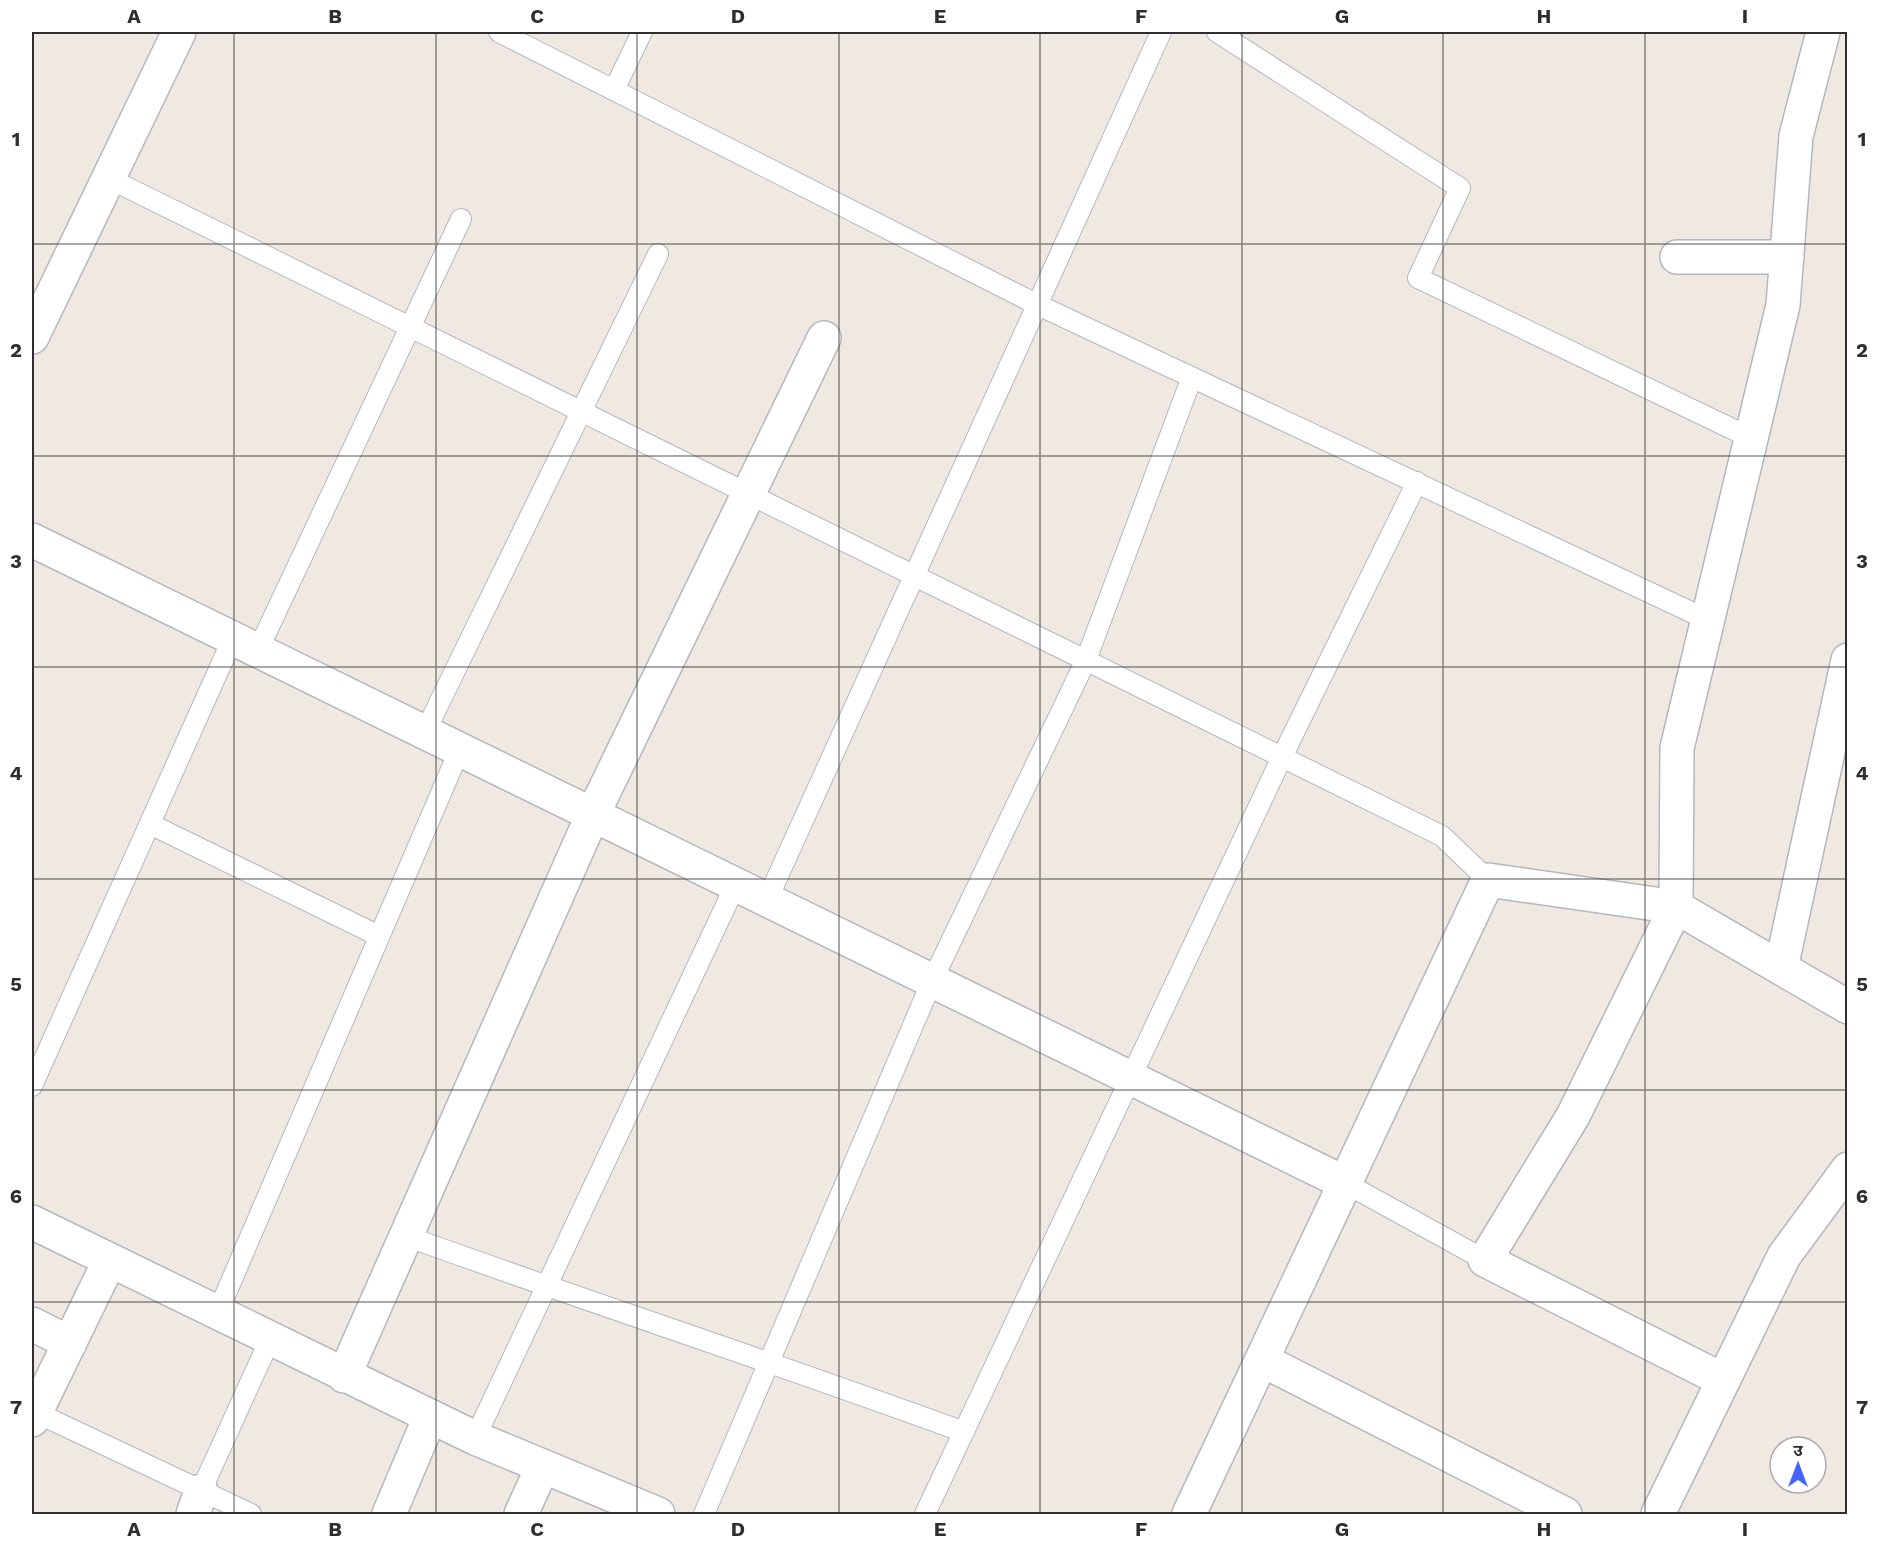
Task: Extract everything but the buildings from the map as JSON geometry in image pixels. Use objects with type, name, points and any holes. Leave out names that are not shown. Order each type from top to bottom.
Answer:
[{"type":"street","points":[[32,337],[179,32]]},
{"type":"street","points":[[1723,1380],[1485,1260],[1573,1116],[1676,907],[1677,748],[1783,305],[1796,136],[1823,32]]},
{"type":"street","points":[[1677,257],[1787,257]]},
{"type":"street","points":[[344,1376],[593,814],[824,338]]},
{"type":"street","points":[[32,540],[1346,1183]]},
{"type":"street","points":[[1780,968],[1848,660]]},
{"type":"street","points":[[1189,1515],[1488,880],[1676,907],[1848,1006]]},
{"type":"street","points":[[1658,1515],[1784,1256],[1848,1169]]},
{"type":"street","points":[[32,1222],[109,1262],[430,1417],[658,1515]]},
{"type":"street","points":[[33,1416],[109,1262]]},
{"type":"street","points":[[32,1324],[70,1343]]},
{"type":"street","points":[[1262,1360],[1565,1515]]},
{"type":"street","points":[[389,1515],[430,1417]]},
{"type":"street","points":[[521,1515],[543,1466]]},
{"type":"lane","points":[[499,32],[1036,304],[1708,620]]},
{"type":"lane","points":[[614,90],[642,32]]},
{"type":"lane","points":[[767,900],[1161,32]]},
{"type":"lane","points":[[1217,32],[1460,188],[1419,278],[1751,438]]},
{"type":"lane","points":[[108,178],[1442,836],[1488,880]]},
{"type":"lane","points":[[32,1086],[150,824],[410,326],[461,219]]},
{"type":"lane","points":[[425,732],[658,254]]},
{"type":"lane","points":[[704,1515],[932,981],[1086,660],[1192,377]]},
{"type":"lane","points":[[925,1515],[1282,757],[1417,482]]},
{"type":"lane","points":[[217,1314],[460,749]]},
{"type":"lane","points":[[150,824],[379,936]]},
{"type":"lane","points":[[475,1438],[736,884]]},
{"type":"lane","points":[[1346,1183],[1485,1260]]},
{"type":"lane","points":[[406,1236],[546,1287],[770,1361],[964,1432]]},
{"type":"lane","points":[[197,1503],[270,1339]]},
{"type":"lane","points":[[33,1416],[197,1503],[251,1515]]}]
